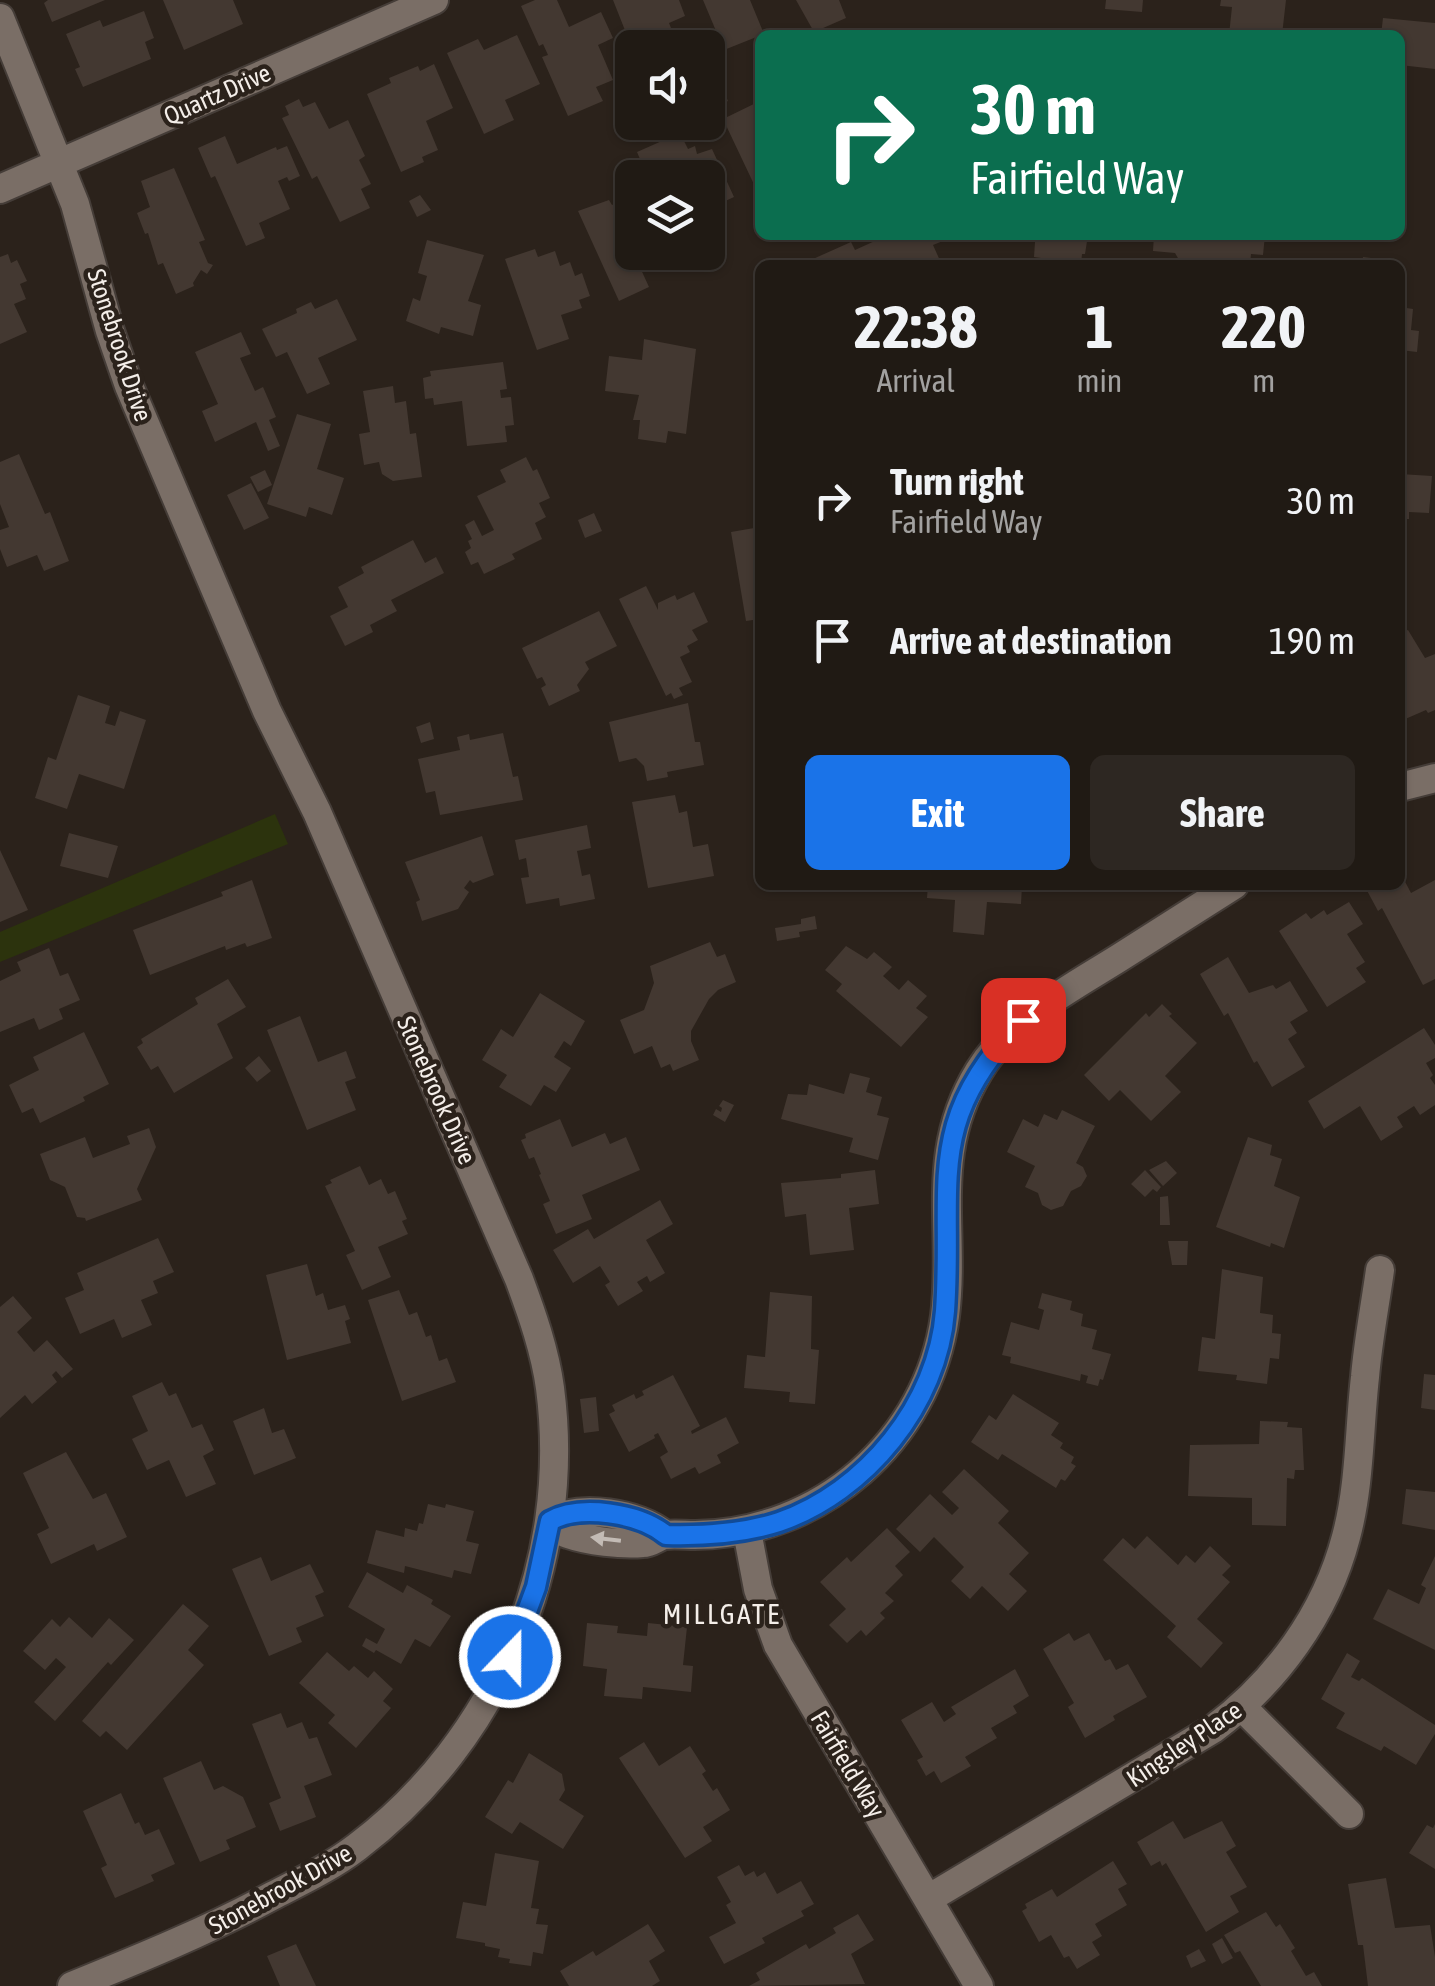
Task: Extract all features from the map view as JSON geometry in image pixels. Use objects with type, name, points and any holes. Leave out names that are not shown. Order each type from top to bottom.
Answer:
[{"type":"street","name":"Quartz Drive","points":[[0,189],[434,0]]},
{"type":"street","name":"Stonebrook Drive","points":[[0,18],[60,164],[129,386],[267,711],[317,812],[497,1225],[536,1326],[549,1384],[554,1431],[550,1521],[526,1621],[492,1692],[436,1772],[358,1846],[324,1869],[203,1933],[72,1986]]},
{"type":"street","points":[[1405,786],[1435,778]]},
{"type":"street","points":[[550,1521],[568,1511],[649,1522],[666,1535],[746,1531],[803,1512],[837,1492],[872,1462],[900,1432],[923,1391],[945,1314],[950,1141],[963,1102],[988,1058],[1023,1020],[1052,999],[1226,890]]},
{"type":"street","name":"Kingsley Place","points":[[928,1900],[1169,1758],[1242,1707],[1309,1624],[1346,1538],[1358,1471],[1365,1375],[1380,1270]]},
{"type":"street","name":"Fairfield Way","points":[[746,1531],[758,1588],[778,1644],[979,1986]]},
{"type":"street","points":[[1242,1707],[1349,1814]]},
{"type":"green space","points":[[275,814],[288,844],[0,962],[0,932]]},
{"type":"building","points":[[105,0],[52,22],[44,3]]},
{"type":"building","points":[[163,0],[233,0],[243,24],[184,50]]},
{"type":"building","points":[[535,0],[557,0],[569,27],[601,12],[613,38],[598,45],[613,80],[596,87],[603,101],[568,116],[542,57],[548,55],[543,44],[539,46],[521,6]]},
{"type":"building","points":[[613,0],[679,0],[685,16],[669,23],[672,30],[625,30]]},
{"type":"building","points":[[703,0],[750,0],[762,30],[755,30],[755,38],[725,50],[725,30],[716,30]]},
{"type":"building","points":[[796,0],[839,0],[846,18],[813,30]]},
{"type":"building","points":[[1106,0],[1143,0],[1142,12],[1105,9]]},
{"type":"building","points":[[1221,0],[1286,0],[1283,30],[1230,30],[1232,7],[1220,6]]},
{"type":"building","points":[[144,11],[154,38],[145,42],[151,59],[83,87],[75,69],[80,67],[66,34],[100,20],[103,27]]},
{"type":"building","points":[[1383,18],[1435,23],[1435,69],[1405,66],[1405,30],[1382,30]]},
{"type":"building","points":[[517,35],[540,84],[505,100],[514,120],[484,134],[447,53],[478,39],[484,50]]},
{"type":"building","points":[[434,64],[453,108],[426,121],[438,150],[422,157],[424,162],[401,172],[367,94],[391,83],[389,78]]},
{"type":"building","points":[[299,99],[303,107],[315,102],[329,129],[348,120],[365,156],[359,160],[371,184],[361,189],[370,208],[340,222],[317,176],[312,179],[282,118],[289,115],[285,106]]},
{"type":"building","points":[[755,103],[755,186],[725,118]]},
{"type":"building","points":[[225,136],[237,164],[287,146],[300,176],[278,181],[290,209],[259,223],[265,238],[246,246],[198,148]]},
{"type":"building","points":[[664,140],[684,140],[688,149],[695,146],[697,154],[712,149],[717,160],[640,160],[637,152]]},
{"type":"building","points":[[174,168],[205,240],[199,242],[208,263],[213,265],[207,274],[201,270],[194,286],[176,294],[163,263],[158,265],[137,213],[150,207],[141,181]]},
{"type":"building","points":[[725,177],[734,197],[725,201]]},
{"type":"building","points":[[420,195],[431,210],[417,217],[409,201]]},
{"type":"building","points":[[609,200],[615,204],[615,270],[641,270],[649,287],[619,301],[578,211]]},
{"type":"building","points":[[427,240],[484,255],[468,301],[481,305],[473,336],[441,327],[439,334],[406,321],[413,298],[420,301],[427,276],[418,273]]},
{"type":"building","points":[[877,240],[943,241],[933,245],[940,260],[813,259],[851,242],[855,250]]},
{"type":"building","points":[[1016,240],[1087,240],[1081,260],[1041,260],[1034,257],[1035,242]]},
{"type":"building","points":[[1154,240],[1264,240],[1263,255],[1251,254],[1250,260],[1179,260],[1175,253],[1153,251]]},
{"type":"building","points":[[535,249],[538,257],[555,251],[560,266],[570,262],[575,276],[582,273],[590,296],[579,300],[582,308],[561,315],[569,339],[537,350],[505,259]]},
{"type":"building","points":[[8,254],[11,263],[17,260],[27,281],[20,284],[26,299],[14,304],[27,332],[0,344],[0,257]]},
{"type":"building","points":[[337,299],[357,340],[318,358],[330,384],[307,394],[287,352],[276,357],[262,329],[311,302],[315,309]]},
{"type":"building","points":[[1405,308],[1413,309],[1411,330],[1419,331],[1417,352],[1405,351]]},
{"type":"building","points":[[241,332],[251,354],[240,358],[255,391],[263,387],[276,417],[269,420],[280,446],[268,451],[256,422],[215,442],[202,411],[218,404],[195,352]]},
{"type":"building","points":[[644,339],[696,349],[686,434],[668,431],[666,443],[638,439],[640,420],[633,420],[639,395],[605,391],[609,356],[642,360]]},
{"type":"building","points":[[503,362],[507,389],[500,390],[501,398],[511,397],[514,425],[505,426],[507,442],[467,446],[462,401],[434,405],[433,398],[425,399],[423,378],[431,376],[430,371]]},
{"type":"building","points":[[393,386],[395,403],[406,401],[410,434],[416,433],[422,477],[393,481],[382,474],[379,462],[364,465],[359,434],[370,432],[363,391]]},
{"type":"building","points":[[297,414],[331,424],[317,469],[344,478],[332,515],[309,507],[306,517],[267,504]]},
{"type":"building","points":[[19,454],[45,514],[50,512],[69,561],[44,571],[37,555],[7,567],[0,549],[0,530],[9,527],[0,504],[0,462]]},
{"type":"building","points":[[526,457],[533,471],[537,469],[550,498],[539,503],[546,517],[535,523],[542,539],[512,554],[515,559],[484,574],[478,562],[471,565],[465,552],[471,548],[468,541],[472,539],[465,525],[474,520],[482,536],[494,530],[477,496],[506,482],[500,470]]},
{"type":"building","points":[[265,470],[272,485],[258,492],[250,477]]},
{"type":"building","points":[[1405,474],[1432,476],[1429,513],[1409,512],[1409,519],[1405,519]]},
{"type":"building","points":[[251,483],[269,518],[244,530],[227,495]]},
{"type":"building","points":[[594,513],[602,531],[585,538],[578,520]]},
{"type":"building","points":[[755,528],[755,620],[746,621],[731,532]]},
{"type":"building","points":[[413,540],[425,563],[436,557],[444,573],[391,600],[397,611],[370,625],[373,632],[345,646],[330,616],[348,607],[338,587],[364,573],[361,567]]},
{"type":"building","points":[[646,586],[658,610],[658,603],[694,592],[708,622],[692,630],[698,640],[687,646],[690,652],[680,657],[692,682],[679,688],[683,695],[674,699],[671,693],[666,696],[619,599]]},
{"type":"building","points":[[599,611],[617,646],[585,662],[589,669],[577,685],[580,691],[549,706],[541,688],[546,685],[542,677],[537,679],[522,648]]},
{"type":"building","points":[[1408,630],[1425,658],[1435,654],[1435,710],[1405,719]]},
{"type":"building","points":[[78,695],[110,706],[105,723],[115,726],[120,711],[146,720],[124,789],[79,774],[67,809],[35,798],[48,757],[56,760]]},
{"type":"building","points":[[688,703],[704,765],[667,772],[668,777],[647,781],[644,766],[636,758],[619,762],[609,722]]},
{"type":"building","points":[[430,722],[434,739],[421,743],[416,727]]},
{"type":"building","points":[[503,733],[513,777],[518,776],[523,800],[440,815],[435,791],[426,793],[418,759],[460,750],[457,737],[469,734],[470,740]]},
{"type":"building","points":[[675,795],[679,813],[687,811],[693,847],[708,844],[714,876],[648,888],[632,802]]},
{"type":"building","points":[[587,825],[591,848],[577,851],[582,876],[590,874],[595,899],[560,906],[559,898],[526,904],[521,878],[529,877],[526,858],[519,860],[515,840]]},
{"type":"building","points":[[69,833],[118,846],[108,878],[60,866]]},
{"type":"building","points":[[482,836],[494,875],[473,883],[470,880],[464,888],[469,892],[458,909],[422,921],[416,902],[420,900],[405,862]]},
{"type":"building","points":[[0,850],[28,910],[0,922]]},
{"type":"building","points":[[252,880],[272,938],[247,947],[245,943],[226,950],[225,946],[150,975],[133,930],[223,896],[221,892]]},
{"type":"building","points":[[1435,880],[1435,979],[1423,985],[1382,908],[1378,911],[1367,890],[1405,890],[1405,882],[1411,893]]},
{"type":"building","points":[[928,890],[1022,890],[1021,904],[987,902],[984,935],[953,932],[955,900],[927,898]]},
{"type":"building","points":[[1349,902],[1363,924],[1347,934],[1365,962],[1356,968],[1366,982],[1327,1007],[1279,931],[1306,913],[1311,919],[1324,910],[1327,915]]},
{"type":"building","points":[[815,916],[817,929],[777,941],[775,928],[801,924],[801,919]]},
{"type":"building","points":[[710,942],[717,957],[725,954],[736,982],[709,999],[691,1031],[699,1060],[673,1071],[670,1064],[661,1068],[652,1046],[634,1054],[620,1020],[644,1010],[654,983],[650,966]]},
{"type":"building","points":[[846,946],[867,959],[874,952],[892,967],[883,976],[899,990],[908,980],[927,996],[916,1008],[928,1017],[901,1047],[836,991],[842,984],[825,970]]},
{"type":"building","points":[[49,948],[60,976],[68,973],[80,1000],[59,1009],[63,1019],[39,1030],[34,1018],[0,1032],[0,981],[21,971],[17,962]]},
{"type":"building","points":[[1228,957],[1249,993],[1273,985],[1276,989],[1290,981],[1308,1011],[1290,1022],[1297,1033],[1288,1039],[1305,1067],[1272,1087],[1200,974]]},
{"type":"building","points":[[228,979],[246,1007],[217,1024],[233,1058],[174,1093],[158,1066],[151,1070],[137,1047],[143,1043],[141,1039],[198,1004],[195,998]]},
{"type":"building","points":[[540,993],[585,1021],[571,1046],[564,1041],[554,1057],[571,1068],[556,1092],[544,1085],[531,1106],[499,1087],[507,1075],[482,1060],[501,1029],[513,1037]]},
{"type":"building","points":[[1162,1004],[1197,1043],[1165,1076],[1181,1092],[1151,1121],[1120,1090],[1109,1101],[1084,1075],[1146,1013],[1149,1017]]},
{"type":"building","points":[[300,1016],[318,1062],[346,1051],[356,1078],[345,1082],[356,1110],[307,1130],[267,1030]]},
{"type":"building","points":[[1424,1028],[1435,1045],[1435,1058],[1426,1063],[1433,1075],[1430,1078],[1435,1085],[1435,1105],[1420,1115],[1414,1106],[1397,1117],[1403,1127],[1381,1141],[1360,1106],[1324,1129],[1308,1101]]},
{"type":"building","points":[[84,1032],[109,1084],[40,1123],[33,1108],[22,1113],[9,1085],[39,1070],[33,1057]]},
{"type":"building","points":[[259,1056],[271,1071],[257,1082],[245,1068]]},
{"type":"building","points":[[850,1073],[870,1078],[866,1092],[882,1097],[877,1115],[889,1118],[878,1160],[849,1152],[853,1138],[781,1119],[788,1094],[807,1095],[809,1084],[844,1094]]},
{"type":"building","points":[[723,1100],[734,1105],[725,1122],[713,1115],[716,1109],[721,1112]]},
{"type":"building","points":[[1062,1110],[1095,1126],[1076,1163],[1087,1176],[1081,1186],[1071,1191],[1063,1206],[1051,1210],[1042,1205],[1038,1193],[1025,1187],[1035,1166],[1007,1152],[1023,1119],[1038,1127],[1044,1114],[1057,1120]]},
{"type":"building","points":[[560,1119],[572,1147],[605,1133],[610,1144],[626,1137],[640,1170],[582,1195],[592,1219],[556,1234],[543,1204],[550,1201],[541,1174],[521,1140],[526,1138],[525,1134]]},
{"type":"building","points":[[149,1128],[156,1147],[137,1189],[142,1200],[86,1221],[77,1217],[65,1187],[50,1180],[40,1154],[85,1137],[93,1158],[130,1144],[127,1136]]},
{"type":"building","points":[[1248,1137],[1272,1145],[1270,1155],[1282,1159],[1274,1186],[1300,1197],[1284,1248],[1271,1243],[1270,1247],[1216,1227]]},
{"type":"building","points":[[1166,1161],[1177,1173],[1163,1186],[1149,1170]]},
{"type":"building","points":[[360,1166],[369,1185],[381,1179],[388,1194],[395,1191],[407,1219],[402,1221],[408,1234],[378,1247],[391,1277],[362,1290],[346,1255],[355,1251],[325,1186]]},
{"type":"building","points":[[875,1170],[879,1204],[849,1208],[854,1250],[810,1255],[806,1214],[785,1217],[781,1183],[841,1178],[841,1174]]},
{"type":"building","points":[[1145,1170],[1161,1187],[1145,1197],[1131,1184]]},
{"type":"building","points":[[1168,1196],[1170,1225],[1160,1225],[1160,1197]]},
{"type":"building","points":[[660,1200],[673,1224],[646,1240],[665,1273],[650,1282],[647,1276],[637,1282],[643,1291],[618,1306],[605,1285],[610,1282],[600,1266],[573,1283],[553,1250],[588,1229],[594,1239]]},
{"type":"building","points":[[158,1238],[174,1272],[153,1281],[158,1293],[141,1300],[152,1325],[122,1338],[114,1319],[80,1334],[65,1298],[84,1290],[77,1273]]},
{"type":"building","points":[[1168,1241],[1188,1241],[1187,1265],[1172,1265]]},
{"type":"building","points":[[307,1264],[316,1296],[323,1293],[328,1310],[345,1305],[351,1343],[287,1360],[266,1275]]},
{"type":"building","points":[[1222,1269],[1263,1277],[1260,1313],[1273,1315],[1272,1333],[1281,1334],[1279,1359],[1270,1358],[1267,1384],[1236,1380],[1237,1375],[1198,1371],[1202,1337],[1215,1339]]},
{"type":"building","points":[[399,1290],[409,1315],[417,1312],[426,1337],[431,1335],[439,1361],[447,1358],[456,1382],[402,1401],[368,1300]]},
{"type":"building","points":[[770,1292],[812,1296],[811,1349],[819,1350],[815,1404],[789,1402],[790,1392],[744,1388],[747,1355],[765,1357]]},
{"type":"building","points":[[1042,1293],[1072,1301],[1070,1310],[1083,1314],[1081,1326],[1097,1330],[1092,1349],[1111,1354],[1098,1386],[1086,1383],[1088,1376],[1081,1374],[1080,1381],[1010,1363],[1011,1357],[1002,1355],[1011,1322],[1039,1330],[1044,1310],[1038,1308]]},
{"type":"building","points":[[13,1296],[32,1318],[17,1332],[34,1352],[47,1340],[73,1369],[62,1378],[56,1371],[52,1375],[57,1382],[32,1404],[25,1395],[0,1418],[0,1307]]},
{"type":"building","points":[[1424,1374],[1435,1375],[1435,1410],[1421,1408]]},
{"type":"building","points":[[673,1375],[700,1426],[692,1434],[726,1417],[739,1443],[717,1455],[721,1463],[699,1474],[695,1467],[671,1479],[660,1457],[668,1452],[658,1433],[629,1452],[609,1414],[615,1411],[612,1405],[634,1394],[636,1399],[644,1395],[642,1391]]},
{"type":"building","points":[[162,1382],[169,1396],[176,1393],[192,1428],[202,1424],[214,1450],[203,1456],[216,1484],[186,1497],[169,1460],[147,1470],[132,1439],[148,1431],[132,1396]]},
{"type":"building","points":[[1013,1394],[1059,1423],[1051,1435],[1063,1443],[1060,1448],[1074,1457],[1071,1463],[1076,1466],[1056,1488],[1002,1454],[998,1460],[971,1442],[989,1415],[996,1420]]},
{"type":"building","points":[[596,1397],[599,1431],[584,1433],[580,1399]]},
{"type":"building","points":[[264,1408],[272,1433],[284,1429],[296,1458],[254,1475],[233,1421]]},
{"type":"building","points":[[1260,1421],[1288,1422],[1287,1427],[1302,1428],[1304,1470],[1295,1470],[1294,1479],[1287,1478],[1286,1526],[1252,1525],[1252,1498],[1188,1496],[1190,1445],[1259,1444]]},
{"type":"building","points":[[66,1452],[93,1499],[106,1493],[127,1537],[97,1551],[94,1544],[51,1564],[37,1534],[49,1528],[23,1473]]},
{"type":"building","points":[[964,1469],[1009,1511],[998,1523],[1029,1553],[1009,1574],[1027,1591],[1008,1611],[982,1586],[970,1599],[951,1581],[964,1567],[934,1537],[920,1552],[896,1529],[930,1494],[952,1515],[959,1508],[942,1492]]},
{"type":"building","points":[[1406,1489],[1435,1492],[1435,1530],[1402,1524]]},
{"type":"building","points":[[428,1504],[474,1511],[466,1541],[479,1544],[471,1574],[454,1570],[452,1578],[405,1566],[404,1573],[367,1563],[376,1530],[404,1537],[405,1528],[417,1531]]},
{"type":"building","points":[[887,1528],[910,1552],[895,1566],[903,1575],[885,1593],[894,1601],[880,1613],[885,1618],[866,1636],[861,1630],[847,1643],[829,1625],[846,1609],[820,1582],[847,1557],[851,1562]]},
{"type":"building","points":[[1147,1536],[1178,1565],[1186,1555],[1195,1563],[1210,1546],[1231,1566],[1222,1575],[1230,1582],[1197,1619],[1223,1643],[1201,1668],[1167,1637],[1176,1626],[1103,1560],[1123,1538],[1135,1549]]},
{"type":"building","points":[[1435,1556],[1435,1650],[1373,1619],[1388,1589],[1419,1604],[1426,1588],[1421,1585]]},
{"type":"building","points":[[261,1557],[271,1581],[310,1564],[324,1592],[315,1596],[324,1616],[296,1628],[302,1642],[269,1656],[232,1569]]},
{"type":"building","points":[[367,1572],[403,1593],[407,1585],[451,1616],[430,1647],[415,1639],[401,1664],[362,1646],[366,1638],[377,1644],[385,1629],[348,1607]]},
{"type":"building","points":[[183,1604],[209,1626],[188,1650],[204,1665],[127,1750],[106,1731],[100,1737],[82,1721]]},
{"type":"building","points":[[69,1617],[92,1638],[109,1618],[134,1640],[111,1665],[108,1662],[55,1721],[34,1702],[66,1667],[56,1658],[45,1670],[23,1651],[52,1619],[60,1627]]},
{"type":"building","points":[[587,1623],[618,1626],[617,1633],[647,1636],[648,1623],[687,1627],[683,1665],[693,1666],[691,1692],[643,1687],[642,1699],[604,1696],[607,1669],[583,1666]]},
{"type":"building","points":[[1069,1633],[1074,1641],[1089,1633],[1105,1661],[1110,1659],[1116,1670],[1128,1664],[1147,1697],[1085,1738],[1068,1707],[1074,1703],[1043,1649]]},
{"type":"building","points":[[327,1652],[349,1671],[354,1666],[368,1678],[374,1671],[393,1689],[383,1701],[391,1708],[356,1748],[328,1723],[335,1715],[299,1683]]},
{"type":"building","points":[[1347,1653],[1360,1661],[1351,1677],[1359,1681],[1362,1678],[1435,1725],[1435,1734],[1416,1765],[1384,1746],[1381,1751],[1336,1728],[1345,1713],[1321,1699]]},
{"type":"building","points":[[1015,1669],[1029,1696],[1013,1706],[1017,1713],[991,1728],[997,1738],[965,1757],[971,1766],[941,1783],[934,1771],[926,1776],[917,1760],[923,1757],[901,1720],[932,1702],[944,1722],[956,1714],[951,1707]]},
{"type":"building","points":[[281,1713],[287,1728],[302,1722],[309,1739],[317,1737],[332,1775],[304,1786],[316,1817],[280,1831],[269,1803],[281,1798],[252,1724]]},
{"type":"building","points":[[644,1742],[659,1766],[690,1746],[706,1771],[702,1774],[713,1791],[717,1788],[730,1810],[703,1827],[712,1841],[685,1858],[619,1758]]},
{"type":"building","points":[[529,1753],[562,1774],[565,1790],[559,1800],[584,1816],[563,1849],[520,1822],[512,1834],[485,1817],[508,1780],[513,1783]]},
{"type":"building","points":[[201,1761],[214,1790],[223,1786],[243,1797],[256,1827],[226,1840],[230,1849],[200,1862],[163,1778]]},
{"type":"building","points":[[121,1793],[135,1824],[139,1822],[145,1835],[159,1829],[175,1864],[151,1875],[154,1881],[115,1898],[101,1868],[107,1865],[83,1811]]},
{"type":"building","points":[[1173,1821],[1184,1839],[1222,1821],[1236,1846],[1226,1852],[1247,1887],[1230,1896],[1239,1912],[1206,1932],[1166,1863],[1162,1866],[1160,1861],[1151,1866],[1137,1842]]},
{"type":"building","points":[[1435,1824],[1435,1869],[1409,1853],[1427,1825],[1433,1828]]},
{"type":"building","points":[[495,1853],[539,1861],[531,1908],[539,1909],[536,1924],[548,1925],[543,1954],[533,1952],[531,1966],[509,1963],[510,1959],[498,1957],[500,1949],[485,1943],[456,1938],[463,1902],[486,1906]]},
{"type":"building","points":[[1113,1861],[1127,1884],[1118,1889],[1127,1905],[1095,1924],[1102,1936],[1092,1942],[1100,1955],[1077,1969],[1069,1956],[1064,1958],[1051,1935],[1039,1942],[1022,1911],[1027,1908],[1025,1904],[1052,1889],[1057,1897]]},
{"type":"building","points":[[739,1865],[745,1876],[754,1871],[757,1877],[765,1872],[777,1894],[801,1881],[814,1904],[801,1911],[804,1916],[762,1938],[765,1943],[724,1964],[709,1937],[736,1923],[726,1905],[731,1902],[717,1877]]},
{"type":"building","points":[[1386,1878],[1395,1928],[1430,1925],[1435,1986],[1368,1986],[1348,1884]]},
{"type":"building","points":[[1266,1912],[1276,1927],[1280,1924],[1295,1948],[1291,1951],[1306,1976],[1314,1972],[1322,1986],[1261,1986],[1240,1951],[1235,1953],[1224,1935]]},
{"type":"building","points":[[858,1914],[874,1940],[851,1954],[865,1984],[749,1986],[760,1980],[756,1973],[806,1944],[809,1949],[836,1933],[833,1928]]},
{"type":"building","points":[[648,1924],[665,1951],[649,1961],[660,1981],[652,1986],[569,1986],[560,1971],[593,1951],[596,1956]]},
{"type":"building","points":[[1222,1938],[1233,1958],[1222,1964],[1212,1944]]},
{"type":"building","points":[[296,1944],[316,1986],[280,1986],[267,1956]]},
{"type":"building","points":[[1199,1949],[1206,1961],[1191,1968],[1186,1956]]},
{"type":"district","name":"MILLGATE","points":[[722,1614]]},
{"type":"route","points":[[510,1657],[526,1621],[550,1521],[568,1511],[649,1522],[666,1535],[746,1531],[803,1512],[837,1492],[900,1432],[923,1391],[945,1314],[950,1141],[963,1102],[980,1070],[1023,1020]]}]
